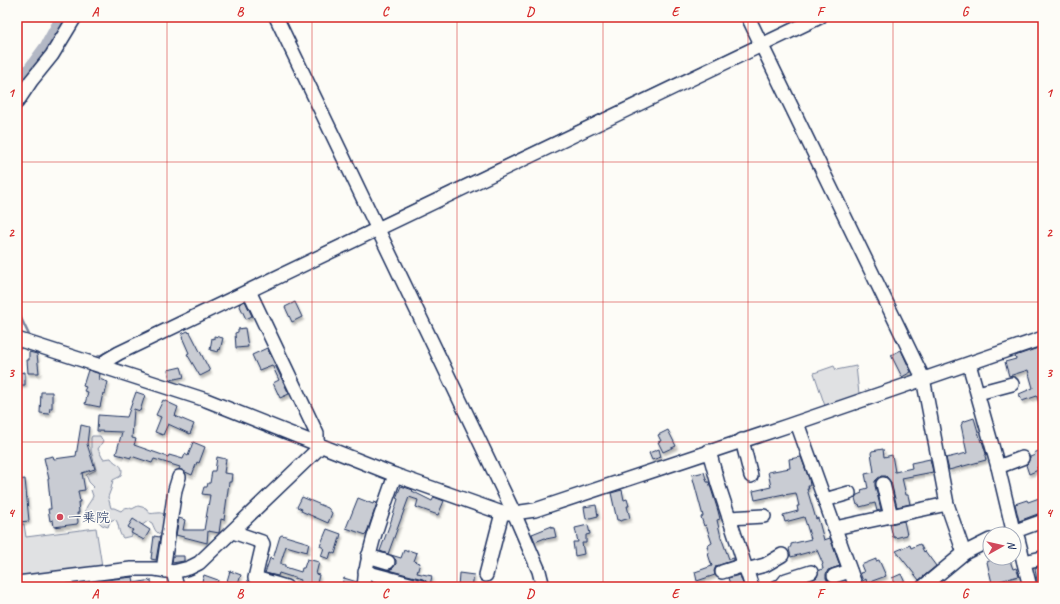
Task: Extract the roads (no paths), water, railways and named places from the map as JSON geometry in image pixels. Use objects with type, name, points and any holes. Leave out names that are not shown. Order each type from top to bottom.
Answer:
[{"type":"street","points":[[17,102],[31,81],[52,55],[75,17]]},
{"type":"street","points":[[276,17],[378,229],[508,513],[539,570],[544,587]]},
{"type":"street","points":[[748,17],[923,378],[947,504],[964,553]]},
{"type":"street","points":[[104,366],[107,360],[119,353],[820,17]]},
{"type":"street","points":[[17,583],[130,569],[168,571],[189,568],[199,563],[233,532],[317,450],[317,434],[249,291]]},
{"type":"street","points":[[17,339],[206,400],[395,475],[508,513],[534,510],[797,423],[923,378],[969,364],[1043,338]]},
{"type":"street","points":[[969,364],[998,467],[1012,526]]},
{"type":"street","points":[[978,393],[1012,384]]},
{"type":"street","points":[[797,423],[856,587]]},
{"type":"street","points":[[742,440],[751,476]]},
{"type":"street","points":[[709,452],[752,587]]},
{"type":"street","points":[[998,467],[1022,458]]},
{"type":"street","points":[[364,587],[368,556],[395,475]]},
{"type":"street","points":[[177,587],[168,571],[176,490],[179,477]]},
{"type":"street","points":[[883,484],[891,516]]},
{"type":"street","points":[[824,500],[849,493]]},
{"type":"street","points":[[834,528],[947,504]]},
{"type":"street","points":[[486,575],[508,513]]},
{"type":"street","points":[[729,518],[764,516]]},
{"type":"street","points":[[1022,529],[1043,521]]},
{"type":"street","points":[[233,532],[262,542],[263,544],[255,578],[286,587]]},
{"type":"street","points":[[923,587],[964,553],[982,544]]},
{"type":"street","points":[[722,572],[745,567],[765,565],[782,555]]},
{"type":"street","points":[[368,556],[388,562]]},
{"type":"street","points":[[1022,558],[1030,587]]},
{"type":"street","points":[[1024,562],[1042,558]]},
{"type":"street","points":[[834,576],[850,571]]},
{"type":"street","points":[[365,572],[421,587]]},
{"type":"street","points":[[777,587],[781,586],[786,580],[811,572]]},
{"type":"waterway","points":[[17,89],[47,48],[64,17]]},
{"type":"waterway","points":[[762,38],[804,17]]},
{"type":"waterway","points":[[379,221],[755,41]]},
{"type":"waterway","points":[[323,248],[371,225]]},
{"type":"waterway","points":[[17,310],[31,339]]},
{"type":"waterway","points":[[93,359],[117,347]]},
{"type":"place","name":"一乗院","points":[[60,517]]}]
